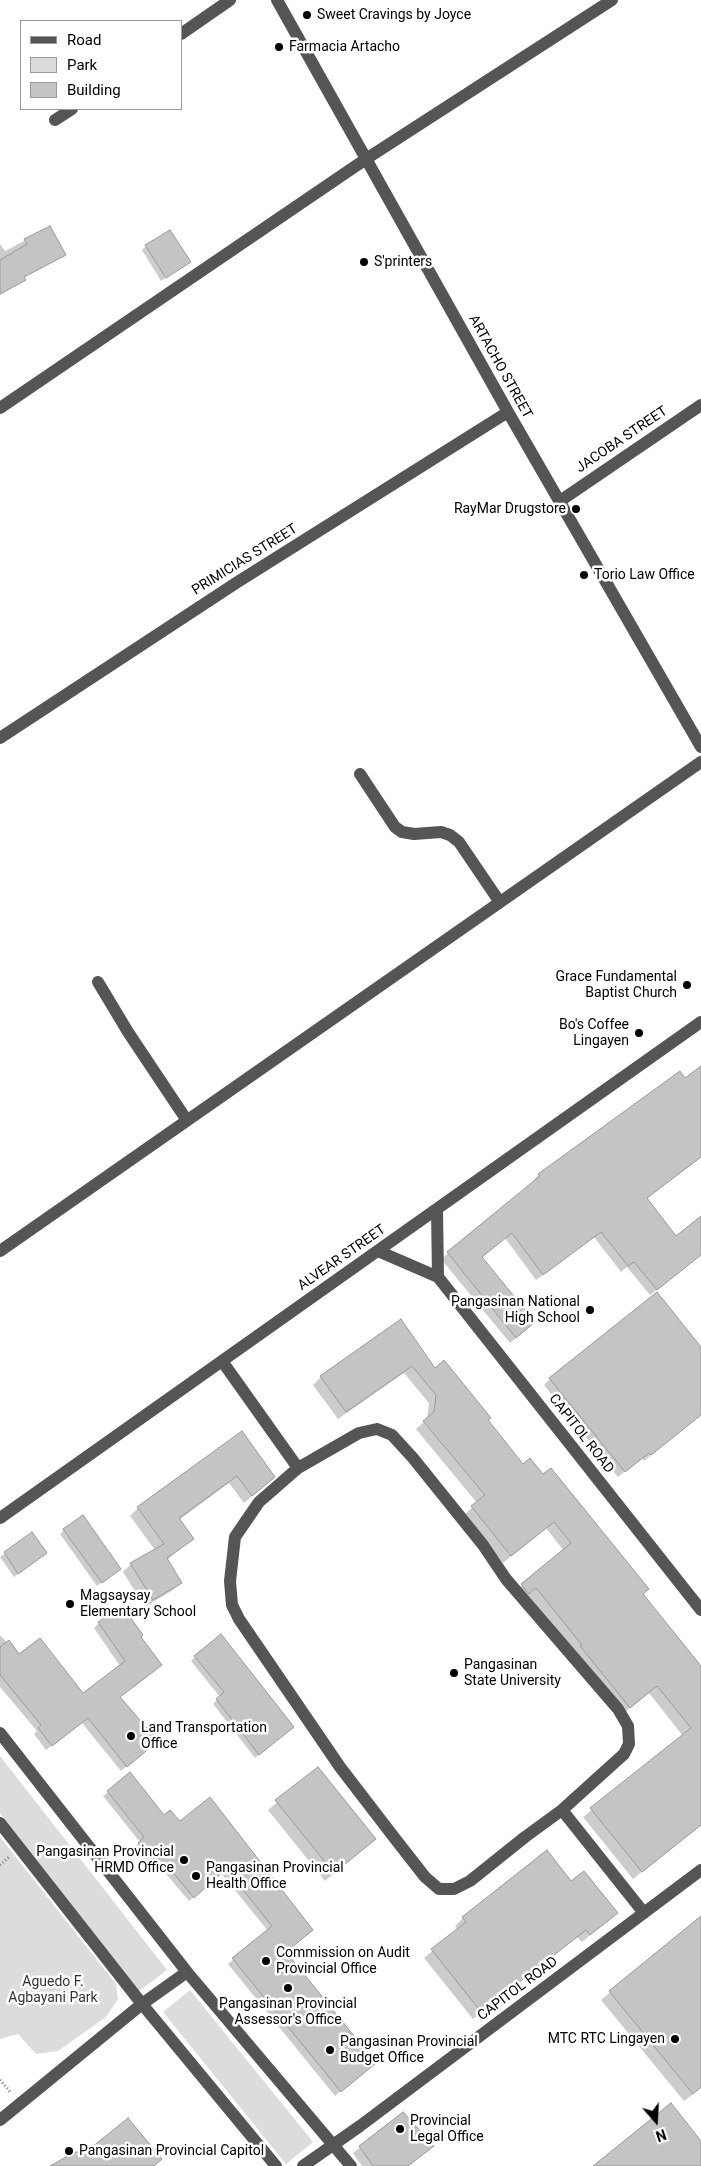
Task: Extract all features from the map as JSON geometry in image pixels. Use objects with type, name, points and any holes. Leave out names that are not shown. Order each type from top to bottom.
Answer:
[{"type":"street","points":[[182,33],[230,0]]},
{"type":"street","name":"ARTACHO STREET","points":[[277,0],[508,412],[701,747]]},
{"type":"street","points":[[0,408],[366,160],[612,0]]},
{"type":"street","points":[[55,120],[70,110]]},
{"type":"street","name":"JACOBA STREET","points":[[560,501],[701,405]]},
{"type":"street","name":"PRIMICIAS STREET","points":[[0,738],[236,583],[508,412]]},
{"type":"street","points":[[0,1251],[186,1119],[701,762]]},
{"type":"street","points":[[360,774],[395,827],[402,832],[414,834],[441,832],[450,835],[459,842],[499,901]]},
{"type":"street","points":[[98,982],[128,1032],[186,1119]]},
{"type":"street","name":"ALVEAR STREET","points":[[0,1518],[701,1022]]},
{"type":"street","points":[[437,1209],[438,1277]]},
{"type":"street","name":"CAPITOL ROAD","points":[[378,1251],[438,1277],[701,1610]]},
{"type":"street","points":[[222,1361],[298,1468]]},
{"type":"street","points":[[377,1430],[392,1435],[413,1458],[483,1546],[506,1579],[618,1709],[628,1726],[629,1744],[624,1754],[562,1810],[524,1837],[470,1881],[454,1889],[439,1889],[426,1877],[381,1820],[313,1727],[239,1619],[232,1604],[230,1581],[236,1537],[258,1502],[298,1468],[360,1433],[377,1430]]},
{"type":"street","points":[[0,1733],[188,1972],[351,2166]]},
{"type":"street","points":[[562,1810],[644,1912]]},
{"type":"street","points":[[0,1823],[142,2004],[276,2166]]},
{"type":"street","name":"CAPITOL ROAD","points":[[303,2166],[334,2145],[701,1870]]},
{"type":"street","points":[[0,2120],[142,2004],[188,1972]]},
{"type":"green space","points":[[0,1756],[167,1970],[139,1991],[0,1813]]},
{"type":"green space","name":"Aguedo F. Agbayani Park","points":[[0,1837],[116,1984],[118,1999],[106,2017],[58,2051],[36,2054],[18,2034],[0,2039]]},
{"type":"green space","points":[[190,1990],[313,2142],[286,2164],[163,2012]]},
{"type":"building","points":[[50,226],[66,255],[24,277],[26,280],[0,294],[0,260],[27,244],[24,239]]},
{"type":"building","points":[[170,230],[191,262],[166,278],[145,245]]},
{"type":"building","points":[[701,1066],[701,1157],[647,1198],[676,1236],[701,1216],[701,1255],[657,1290],[634,1262],[628,1266],[601,1232],[543,1275],[512,1233],[482,1257],[535,1322],[516,1338],[447,1252],[540,1176],[538,1174],[680,1071],[685,1078]]},
{"type":"building","points":[[657,1292],[701,1347],[701,1415],[651,1455],[649,1453],[625,1472],[549,1378]]},
{"type":"building","points":[[401,1319],[435,1368],[444,1360],[491,1418],[488,1420],[523,1464],[530,1458],[543,1474],[551,1468],[649,1589],[643,1594],[701,1666],[701,1825],[642,1872],[590,1808],[691,1728],[657,1686],[630,1708],[536,1588],[529,1594],[521,1584],[571,1543],[554,1522],[511,1556],[471,1506],[485,1495],[423,1421],[434,1412],[436,1395],[412,1366],[346,1412],[320,1376]]},
{"type":"building","points":[[242,1431],[275,1477],[252,1496],[237,1476],[179,1518],[194,1539],[167,1558],[182,1583],[153,1600],[130,1563],[164,1544],[137,1507]]},
{"type":"building","points":[[83,1515],[121,1569],[102,1583],[63,1529]]},
{"type":"building","points":[[32,1532],[47,1553],[18,1574],[4,1552]]},
{"type":"building","points":[[122,1606],[143,1635],[141,1637],[162,1665],[120,1697],[158,1741],[127,1767],[88,1718],[52,1746],[38,1728],[41,1725],[0,1675],[0,1647],[9,1640],[19,1654],[40,1638],[83,1693],[125,1661],[98,1622]]},
{"type":"building","points":[[221,1634],[294,1727],[259,1755],[216,1699],[224,1692],[194,1656]]},
{"type":"building","points":[[318,1767],[376,1839],[334,1873],[275,1800]]},
{"type":"building","points":[[130,1772],[164,1815],[170,1810],[180,1821],[210,1797],[313,1930],[286,1952],[376,2063],[341,2092],[232,1958],[272,1926],[226,1869],[194,1898],[161,1858],[155,1863],[138,1843],[144,1837],[107,1791]]},
{"type":"building","points":[[547,1850],[571,1881],[584,1871],[618,1913],[590,1935],[586,1930],[481,2012],[431,1949],[466,1922],[462,1917]]},
{"type":"building","name":"MTC RTC Lingayen","points":[[701,1916],[701,2087],[693,2094],[609,1991]]},
{"type":"building","points":[[671,2103],[701,2141],[701,2166],[593,2166]]},
{"type":"building","name":"Provincial Legal Office","points":[[403,2112],[434,2146],[408,2166],[373,2166],[359,2146]]},
{"type":"building","name":"Pangasinan Provincial Capitol","points":[[128,2118],[162,2159],[154,2166],[50,2166],[75,2152],[86,2152]]},
{"type":"place","name":"Sweet Cravings by Joyce","points":[[307,15]]},
{"type":"place","name":"Farmacia Artacho","points":[[279,47]]},
{"type":"place","name":"S'printers","points":[[364,262]]},
{"type":"place","name":"RayMar Drugstore","points":[[576,509]]},
{"type":"place","name":"Torio Law Office","points":[[584,575]]},
{"type":"place","name":"Grace Fundamental Baptist Church","points":[[687,985]]},
{"type":"place","name":"Bo's Coffee Lingayen","points":[[639,1033]]},
{"type":"place","name":"Pangasinan National High School","points":[[590,1310]]},
{"type":"place","name":"Magsaysay Elementary School","points":[[70,1604]]},
{"type":"place","name":"Pangasinan State University","points":[[454,1673]]},
{"type":"place","name":"Land Transportation Office","points":[[131,1736]]},
{"type":"place","name":"Pangasinan Provincial HRMD Office","points":[[184,1860]]},
{"type":"place","name":"Pangasinan Provincial Health Office","points":[[196,1876]]},
{"type":"place","name":"Commission on Audit Provincial Office","points":[[266,1961]]},
{"type":"place","name":"Pangasinan Provincial Assessor's Office","points":[[288,1988]]},
{"type":"place","name":"MTC RTC Lingayen","points":[[675,2039]]},
{"type":"place","name":"Pangasinan Provincial Budget Office","points":[[330,2050]]},
{"type":"place","name":"Provincial Legal Office","points":[[400,2129]]},
{"type":"place","name":"Pangasinan Provincial Capitol","points":[[69,2151]]}]
